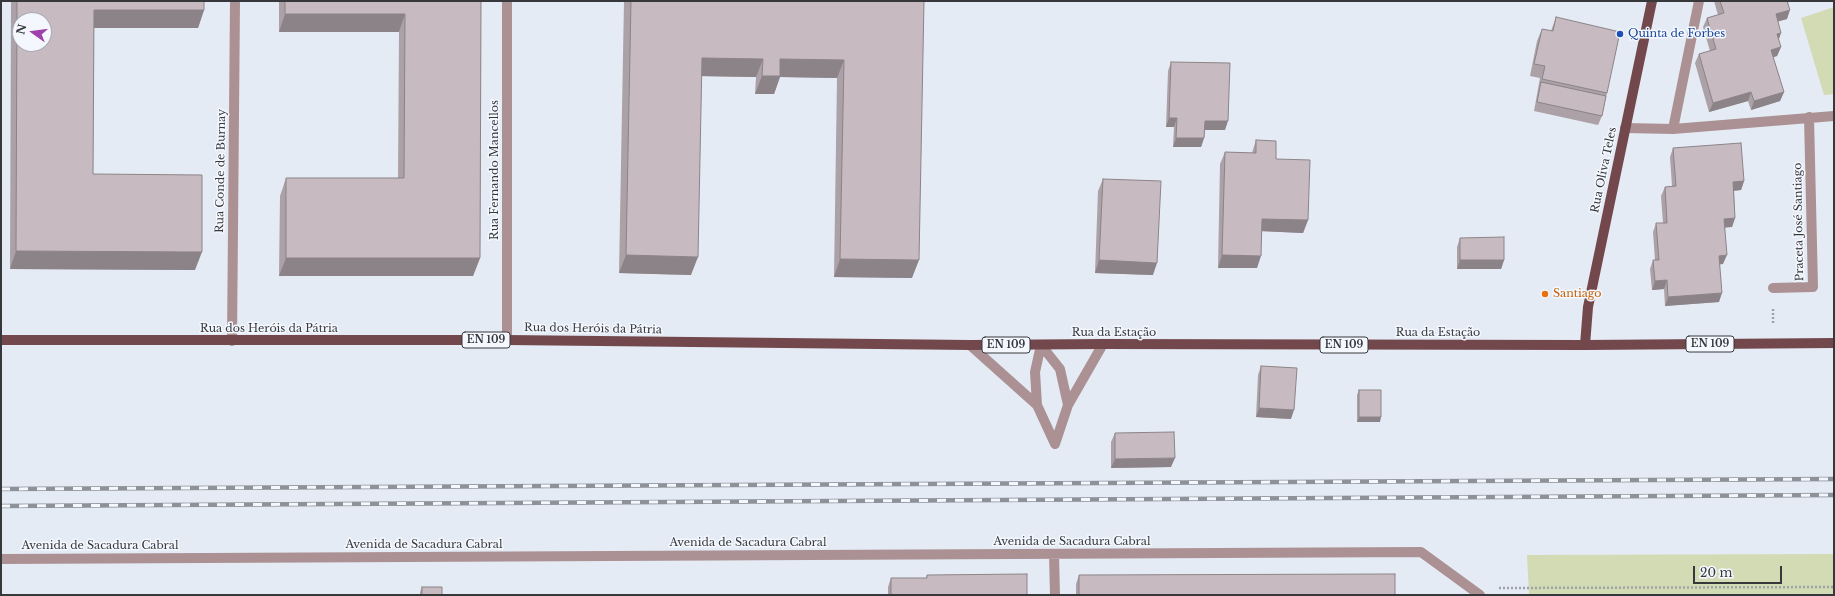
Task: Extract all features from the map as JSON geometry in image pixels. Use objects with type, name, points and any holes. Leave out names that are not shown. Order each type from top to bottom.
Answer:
[{"type":"main road","name":"Rua Oliva Teles","points":[[1585,345],[1588,307],[1652,1]]},
{"type":"main road","name":"Rua dos Heróis da Pátria","points":[[1,340],[507,340],[1041,345]]},
{"type":"main road","name":"Rua da Estação","points":[[1041,345],[1585,345],[1834,343]]},
{"type":"street","name":"Rua Conde de Burnay","points":[[232,341],[235,1]]},
{"type":"street","name":"Rua Fernando Mancellos","points":[[507,1],[507,340]]},
{"type":"street","points":[[1673,129],[1699,1]]},
{"type":"street","points":[[1625,128],[1673,129],[1834,116]]},
{"type":"street","name":"Praceta José Santiago","points":[[1773,288],[1813,287],[1809,117]]},
{"type":"street","points":[[1041,345],[1035,372],[1037,406],[1055,444],[1068,404],[1103,344]]},
{"type":"street","points":[[970,345],[1037,406]]},
{"type":"street","points":[[1041,345],[1060,368],[1068,404]]},
{"type":"street","name":"Avenida de Sacadura Cabral","points":[[1,559],[1421,552],[1480,595]]},
{"type":"street","points":[[1054,554],[1055,595]]},
{"type":"path","points":[[1772,344],[1773,288]]},
{"type":"path","points":[[1469,588],[1834,587]]},
{"type":"green space","points":[[1834,7],[1834,94],[1824,95],[1801,18]]},
{"type":"green space","points":[[1834,554],[1834,595],[1529,595],[1527,555]]},
{"type":"building","points":[[17,1],[204,1],[204,10],[94,10],[93,174],[202,175],[202,252],[16,251],[17,52],[52,52],[52,12],[17,12]]},
{"type":"building","points":[[285,1],[481,1],[480,258],[286,258],[286,178],[404,178],[405,14],[285,14]]},
{"type":"building","points":[[631,1],[924,1],[919,260],[840,259],[844,60],[780,59],[780,76],[762,76],[763,59],[702,58],[698,257],[626,255]]},
{"type":"building","points":[[1720,1],[1787,1],[1790,10],[1776,14],[1781,33],[1777,34],[1781,47],[1771,50],[1784,92],[1754,101],[1751,92],[1713,103],[1699,54],[1716,49],[1707,18],[1724,13]]},
{"type":"building","points":[[1556,17],[1620,32],[1607,93],[1542,79],[1545,66],[1534,64],[1542,29],[1553,31]]},
{"type":"building","points":[[1171,62],[1230,63],[1228,121],[1205,121],[1204,138],[1176,138],[1177,118],[1169,118]]},
{"type":"building","points":[[1541,82],[1606,96],[1602,116],[1537,102]]},
{"type":"building","points":[[1256,140],[1276,141],[1276,159],[1310,160],[1308,220],[1262,219],[1261,256],[1222,255],[1225,152],[1256,153]]},
{"type":"building","points":[[1741,143],[1744,181],[1733,182],[1735,218],[1724,219],[1727,255],[1719,256],[1722,293],[1668,297],[1667,280],[1655,281],[1653,260],[1659,260],[1656,223],[1667,223],[1665,187],[1676,186],[1673,148]]},
{"type":"building","points":[[1103,179],[1161,181],[1157,263],[1099,260]]},
{"type":"building","points":[[1504,237],[1504,260],[1460,260],[1460,238]]},
{"type":"building","points":[[1261,366],[1297,368],[1294,410],[1259,408]]},
{"type":"building","points":[[1359,390],[1381,390],[1381,417],[1359,417]]},
{"type":"building","points":[[1174,432],[1175,458],[1115,459],[1115,433]]},
{"type":"building","points":[[1027,574],[1027,595],[891,595],[891,578],[927,578],[927,575]]},
{"type":"building","points":[[1395,574],[1395,595],[1079,595],[1079,575]]},
{"type":"building","points":[[422,587],[442,587],[442,595],[422,595]]},
{"type":"railway","points":[[1,489],[1834,479]]},
{"type":"railway","points":[[1,506],[1834,495]]},
{"type":"place","name":"Quinta de Forbes","points":[[1620,34]]},
{"type":"place","name":"Santiago","points":[[1545,294]]}]
